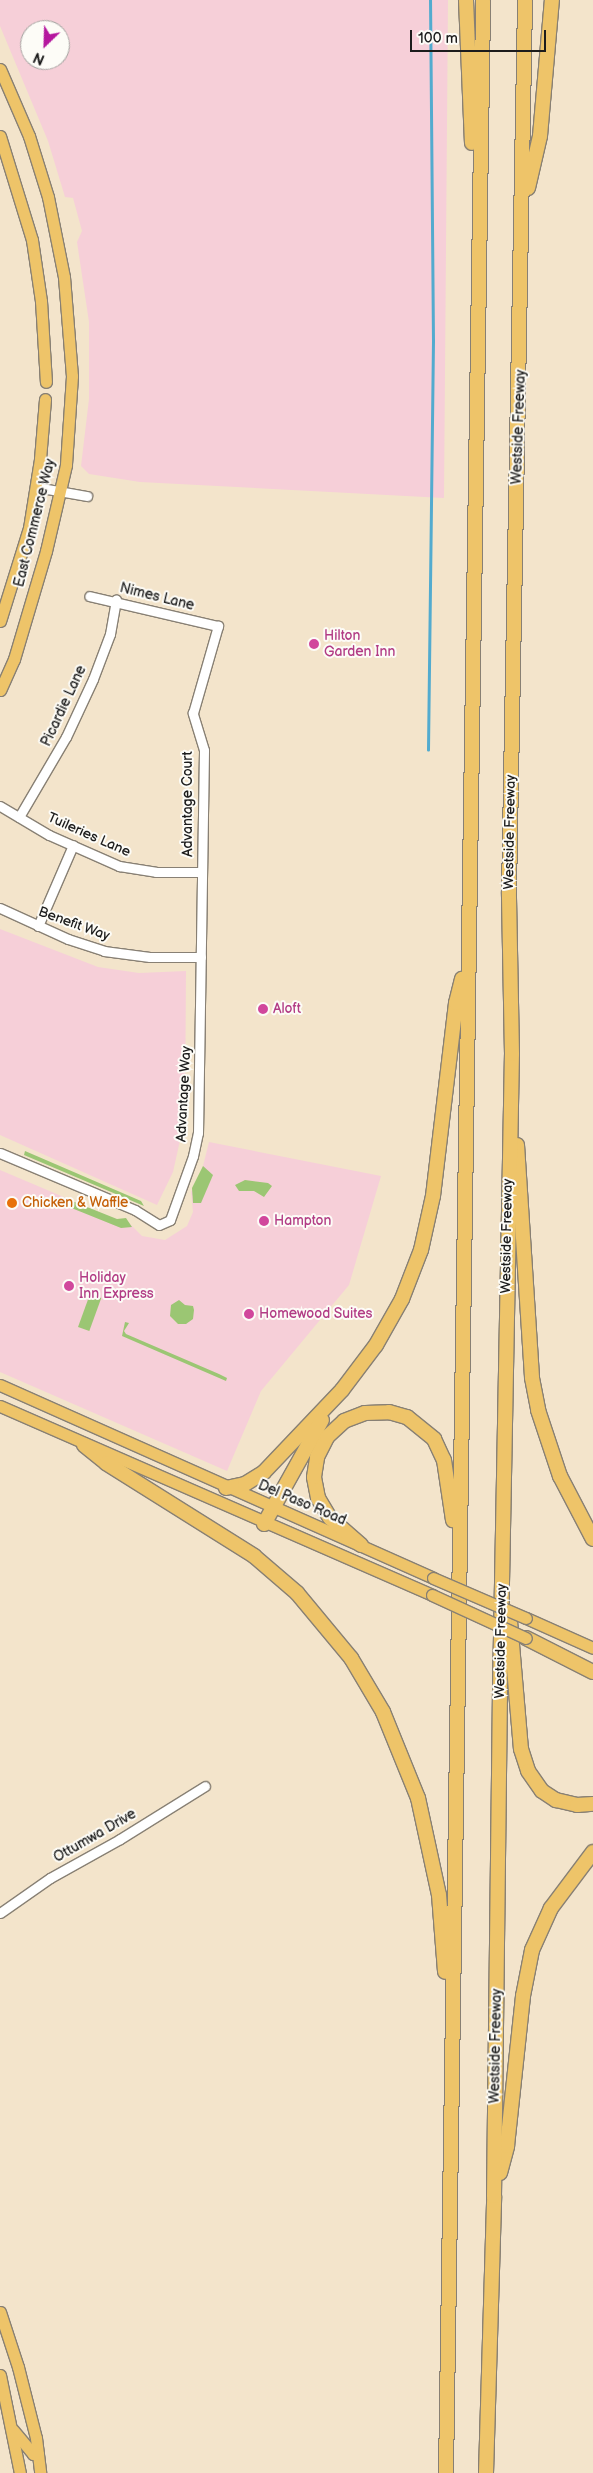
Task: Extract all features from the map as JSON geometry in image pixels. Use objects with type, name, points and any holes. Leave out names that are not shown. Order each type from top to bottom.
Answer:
[{"type":"highway","points":[[466,0],[478,284]]},
{"type":"highway","points":[[446,2473],[483,0]]},
{"type":"highway","name":"Westside Freeway","points":[[486,2473],[494,2196],[512,1054],[509,892],[524,203],[526,0]]},
{"type":"highway","points":[[524,203],[540,136],[552,0]]},
{"type":"highway","points":[[264,1524],[305,1446],[391,1320],[421,1250],[433,1196],[456,1003],[468,954]]},
{"type":"highway","points":[[512,1054],[532,1378],[538,1410],[560,1476],[593,1539]]},
{"type":"highway","points":[[226,1488],[246,1484],[264,1472],[342,1390]]},
{"type":"highway","points":[[362,1545],[336,1524],[323,1508],[315,1483],[317,1457],[327,1437],[344,1422],[365,1413],[396,1413],[422,1426],[440,1449],[446,1469],[459,1567]]},
{"type":"highway","points":[[84,1445],[106,1463],[225,1535],[276,1574],[334,1635],[368,1684],[396,1740],[426,1825],[439,1895],[451,2062]]},
{"type":"highway","points":[[504,1545],[524,1761],[545,1794],[564,1803],[593,1804]]},
{"type":"highway","points":[[526,1638],[593,1672]]},
{"type":"highway","points":[[494,2196],[507,2146],[523,1996],[532,1950],[551,1908],[593,1852]]},
{"type":"main road","name":"East Commerce Way","points":[[0,69],[29,136],[45,188],[64,277],[72,376],[66,465],[46,551],[14,659],[0,690]]},
{"type":"main road","name":"East Commerce Way","points":[[0,136],[32,240],[44,339],[46,382]]},
{"type":"main road","name":"East Commerce Way","points":[[0,621],[20,562],[36,487],[45,399]]},
{"type":"main road","name":"Del Paso Road","points":[[0,1385],[226,1488],[362,1545],[593,1648]]},
{"type":"main road","points":[[0,1406],[84,1445],[432,1595],[593,1668]]},
{"type":"main road","points":[[0,2312],[18,2368],[38,2454],[40,2473]]},
{"type":"main road","points":[[0,2375],[13,2430],[20,2473]]},
{"type":"main road","points":[[13,2430],[34,2454],[38,2454]]},
{"type":"street","name":"East Commerce Way","points":[[45,399],[46,382]]},
{"type":"street","points":[[36,487],[87,496]]},
{"type":"street","name":"Nimes Lane","points":[[90,596],[116,600],[218,626]]},
{"type":"street","name":"Picardie Lane","points":[[19,817],[66,737],[93,679],[110,634],[116,600]]},
{"type":"street","name":"Advantage Court","points":[[201,957],[204,750],[193,713],[218,626]]},
{"type":"street","name":"Tuileries Lane","points":[[0,806],[73,845],[133,869],[202,872]]},
{"type":"street","points":[[38,926],[73,845]]},
{"type":"street","name":"Benefit Way","points":[[0,908],[92,948],[124,955],[201,957]]},
{"type":"street","name":"Advantage Way","points":[[0,1153],[135,1210],[159,1225],[167,1223],[191,1165],[198,1133],[201,957]]},
{"type":"street","name":"Ottumwa Drive","points":[[0,1913],[50,1878],[120,1839],[204,1786]]},
{"type":"shaded area","points":[[0,0],[448,0],[444,498],[140,482],[89,474],[81,466],[89,399],[89,322],[77,242],[82,231],[73,198],[65,197],[48,141],[0,26]]},
{"type":"shaded area","points":[[0,929],[98,967],[139,973],[186,971],[185,1118],[173,1172],[157,1205],[0,1135]]},
{"type":"shaded area","points":[[209,1142],[381,1176],[349,1285],[261,1391],[227,1471],[0,1372],[0,1170],[118,1220],[126,1220],[142,1236],[165,1240],[187,1226],[193,1212],[191,1192],[200,1178]]},
{"type":"green space","points":[[25,1151],[141,1201],[144,1206],[24,1155]]},
{"type":"green space","points":[[203,1166],[213,1175],[201,1203],[193,1203],[192,1188]]},
{"type":"green space","points":[[245,1180],[268,1183],[272,1186],[264,1197],[254,1191],[239,1191],[235,1185]]},
{"type":"green space","points":[[62,1197],[117,1219],[126,1218],[132,1227],[121,1228],[69,1207]]},
{"type":"green space","points":[[90,1294],[101,1298],[89,1331],[78,1327]]},
{"type":"green space","points":[[179,1300],[185,1305],[193,1306],[193,1319],[186,1324],[178,1324],[170,1316],[171,1305]]},
{"type":"green space","points":[[125,1322],[129,1323],[124,1331],[126,1334],[219,1374],[227,1378],[226,1381],[122,1336]]},
{"type":"waterway","points":[[428,750],[433,341],[430,0]]},
{"type":"place","name":"Hilton Garden Inn","points":[[314,644]]},
{"type":"place","name":"Aloft","points":[[263,1009]]},
{"type":"place","name":"Chicken & Waffle","points":[[12,1203]]},
{"type":"place","name":"Hampton","points":[[264,1221]]},
{"type":"place","name":"Holiday Inn Express","points":[[69,1286]]},
{"type":"place","name":"Homewood Suites","points":[[249,1314]]}]
